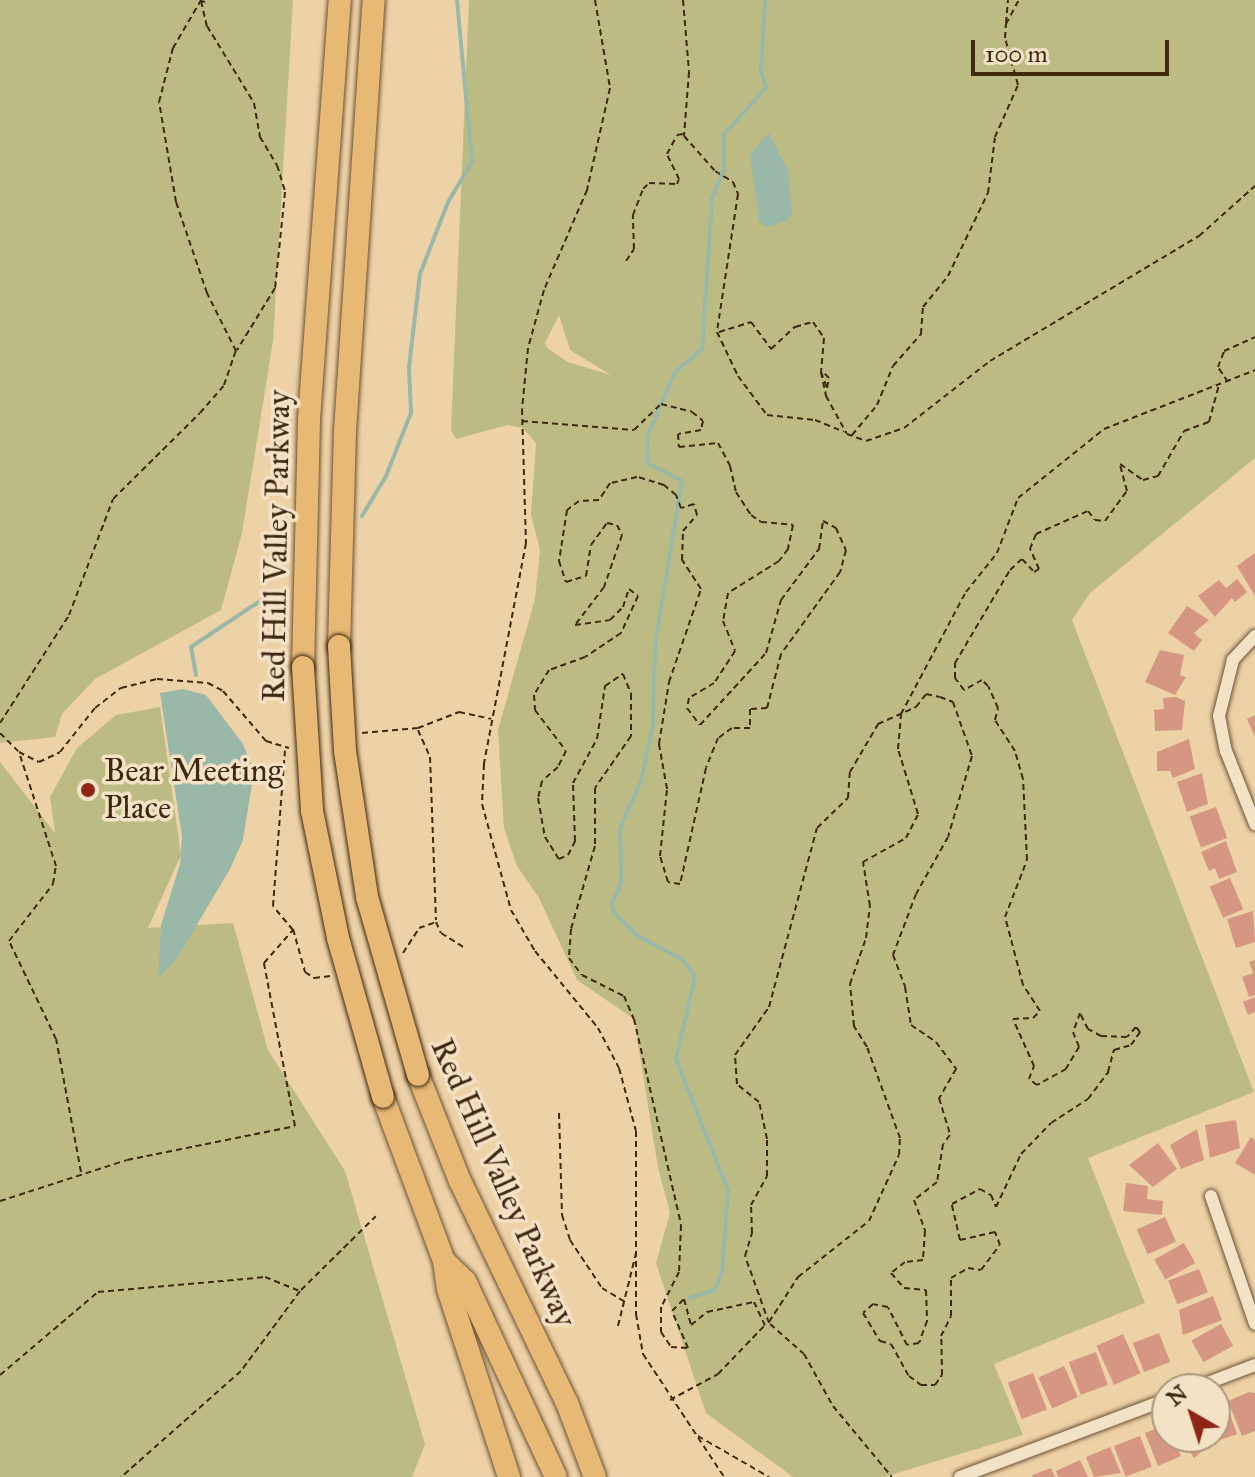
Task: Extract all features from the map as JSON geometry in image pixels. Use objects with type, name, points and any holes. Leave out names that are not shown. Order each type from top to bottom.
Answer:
[{"type":"highway","name":"Red Hill Valley Parkway","points":[[340,0],[309,419],[303,667],[312,811],[338,938],[383,1097],[444,1261],[465,1281],[478,1306],[556,1477]]},
{"type":"highway","name":"Red Hill Valley Parkway","points":[[374,0],[345,431],[339,646],[345,751],[367,897],[418,1075],[460,1181],[567,1403],[595,1477]]},
{"type":"highway","points":[[444,1261],[448,1289],[509,1477]]},
{"type":"highway","points":[[567,1403],[610,1477]]},
{"type":"street","points":[[1255,636],[1233,660],[1219,716],[1226,751],[1255,824]]},
{"type":"street","points":[[1211,1196],[1255,1324]]},
{"type":"street","points":[[1231,1374],[1255,1365]]},
{"type":"street","points":[[960,1477],[1151,1405]]},
{"type":"path","points":[[595,0],[610,88],[587,190],[544,290],[528,348],[522,421],[526,543],[492,720],[482,804],[495,866],[511,910],[535,951],[598,1028],[619,1068],[636,1131],[636,1314],[643,1354],[669,1401],[724,1477]]},
{"type":"path","points":[[683,0],[689,72],[684,134],[715,171],[730,180],[738,194],[717,332],[738,376],[767,415],[815,420],[859,439],[904,428],[990,361],[1199,236],[1255,186]]},
{"type":"path","points":[[849,434],[877,405],[893,366],[921,334],[923,307],[948,276],[988,193],[995,137],[1018,85],[1006,24],[1008,0]]},
{"type":"path","points":[[1006,24],[1019,0]]},
{"type":"path","points":[[202,1],[173,48],[159,102],[176,202],[207,293],[236,351]]},
{"type":"path","points":[[0,723],[69,615],[113,499],[224,385],[236,351],[275,288],[285,192],[277,165],[260,137],[254,103],[207,26],[202,1]]},
{"type":"path","points":[[626,261],[634,249],[633,215],[643,189],[649,183],[677,184],[679,179],[667,154],[677,135],[684,134]]},
{"type":"path","points":[[717,332],[751,322],[771,349],[795,327],[813,322],[824,338],[821,372],[826,396],[849,434]]},
{"type":"path","points":[[1228,382],[1218,367],[1224,351],[1255,337]]},
{"type":"path","points":[[669,1401],[718,1374],[769,1323],[798,1277],[869,1221],[899,1155],[895,1124],[867,1047],[854,1026],[850,984],[866,938],[870,906],[863,862],[906,838],[918,814],[898,749],[901,714],[966,592],[997,553],[1018,498],[1104,429],[1255,370]]},
{"type":"path","points":[[892,1477],[833,1406],[824,1381],[804,1354],[769,1323],[745,1256],[752,1233],[751,1205],[767,1176],[767,1139],[759,1102],[737,1084],[735,1055],[769,1007],[817,828],[848,798],[850,772],[864,741],[878,724],[916,707],[926,694],[953,702],[972,756],[948,837],[916,894],[893,955],[905,987],[911,1025],[936,1042],[956,1069],[939,1098],[950,1135],[943,1144],[937,1182],[914,1200],[925,1231],[923,1260],[905,1262],[891,1273],[893,1282],[904,1288],[926,1290],[927,1321],[919,1343],[907,1345],[888,1307],[873,1304],[863,1313],[880,1341],[900,1353],[909,1376],[928,1386],[942,1375],[941,1336],[951,1316],[951,1278],[968,1268],[981,1270],[1000,1245],[995,1232],[960,1240],[952,1204],[980,1189],[991,1195],[996,1207],[1021,1154],[1051,1123],[1088,1099],[1108,1072],[1114,1050],[1131,1045],[1140,1032],[1136,1027],[1127,1037],[1101,1036],[1088,1029],[1080,1013],[1073,1032],[1079,1047],[1066,1069],[1037,1085],[1029,1079],[1034,1066],[1013,1019],[1033,1018],[1040,1011],[1023,985],[1005,917],[1026,873],[1028,806],[1021,793],[1023,779],[1015,751],[995,720],[998,708],[988,686],[982,680],[964,690],[955,678],[955,663],[1010,570],[1022,559],[1034,572],[1039,569],[1030,549],[1036,534],[1088,511],[1095,520],[1105,521],[1127,491],[1120,464],[1143,480],[1158,476],[1184,431],[1209,422],[1219,385]]},
{"type":"path","points":[[522,421],[634,430],[661,404],[685,409],[703,421],[699,433],[678,434],[680,449],[702,441],[718,443],[730,466],[736,492],[751,515],[761,522],[793,525],[788,549],[779,561],[728,593],[723,621],[735,651],[714,683],[689,698],[687,708],[700,725],[766,653],[781,600],[819,549],[823,521],[836,528],[846,550],[840,572],[781,654],[767,708],[750,709],[750,728],[732,728],[718,738],[706,768],[680,884],[668,882],[660,856],[667,789],[659,744],[669,682],[701,589],[682,560],[683,531],[697,515],[694,504],[681,508],[676,495],[664,485],[637,477],[610,483],[599,500],[579,501],[567,510],[559,561],[566,582],[586,576],[591,545],[607,523],[617,525],[622,535],[604,587],[575,625],[610,620],[623,607],[629,589],[638,596],[621,633],[585,657],[549,670],[534,695],[535,710],[566,751],[558,767],[542,781],[538,798],[545,837],[559,859],[568,855],[575,841],[573,783],[597,739],[605,686],[623,674],[631,694],[631,736],[595,788],[595,846],[571,929],[569,958],[582,975],[624,996],[634,1019],[681,1225],[679,1272],[661,1307],[661,1332],[671,1347],[688,1348],[672,1311],[684,1299],[691,1325],[707,1312],[754,1302],[765,1326]]},
{"type":"path","points":[[0,733],[19,752],[39,762],[60,752],[95,708],[113,694],[157,679],[208,683],[223,691],[259,735],[286,749],[299,746]]},
{"type":"path","points":[[351,735],[418,728],[459,712],[492,720]]},
{"type":"path","points":[[418,728],[430,757],[436,922]]},
{"type":"path","points":[[0,1201],[81,1172],[295,1126],[264,963],[293,930],[273,906],[286,749]]},
{"type":"path","points":[[19,752],[56,866],[53,884],[9,941],[56,1039],[81,1172]]},
{"type":"path","points":[[559,1113],[562,1215],[570,1240],[602,1288],[624,1301]]},
{"type":"path","points":[[121,1477],[241,1371],[300,1291],[376,1216]]},
{"type":"path","points":[[618,1326],[637,1248]]},
{"type":"path","points":[[0,1375],[98,1292],[265,1277],[300,1291]]},
{"type":"path","points":[[694,1433],[769,1477]]},
{"type":"shaded area","points":[[0,0],[293,0],[273,341],[242,533],[221,610],[95,679],[62,714],[55,737],[0,743]]},
{"type":"shaded area","points":[[469,0],[1255,0],[1255,458],[1090,593],[1072,620],[1254,1092],[1088,1158],[1145,1303],[994,1364],[1023,1435],[884,1477],[793,1477],[706,1413],[656,1263],[670,1213],[658,1168],[634,1019],[577,980],[539,898],[517,866],[504,828],[498,730],[535,599],[540,550],[531,514],[536,443],[523,428],[507,425],[456,439],[451,430]],"holes":[[[559,315],[570,350],[611,375],[568,362],[547,348],[545,343]]]},
{"type":"shaded area","points":[[769,133],[788,171],[792,213],[787,221],[766,227],[759,221],[750,154]]},
{"type":"shaded area","points":[[183,689],[206,695],[243,744],[254,771],[243,840],[230,869],[176,960],[158,978],[161,925],[180,864],[182,836],[160,693]]},
{"type":"shaded area","points":[[160,707],[181,855],[148,928],[233,923],[268,1050],[345,1171],[425,1444],[412,1477],[0,1477],[0,762],[55,833],[50,797],[77,748],[116,715]]},
{"type":"building","points":[[1255,553],[1255,596],[1237,566]]},
{"type":"building","points":[[1237,579],[1247,592],[1235,602],[1232,598],[1215,617],[1198,596],[1219,580],[1226,588]]},
{"type":"building","points":[[1187,606],[1209,620],[1194,633],[1202,640],[1194,651],[1168,633]]},
{"type":"building","points":[[1160,650],[1184,655],[1180,675],[1186,677],[1175,695],[1145,682]]},
{"type":"building","points":[[1176,697],[1185,701],[1182,730],[1155,731],[1154,710],[1164,709],[1163,698]]},
{"type":"building","points":[[1255,715],[1255,737],[1247,719]]},
{"type":"building","points":[[1189,739],[1195,769],[1173,778],[1170,771],[1157,771],[1157,752]]},
{"type":"building","points":[[1202,773],[1208,804],[1187,812],[1177,782]]},
{"type":"building","points":[[1216,807],[1227,838],[1201,848],[1190,817]]},
{"type":"building","points":[[1226,841],[1237,872],[1219,879],[1215,868],[1209,871],[1201,852]]},
{"type":"building","points":[[1230,878],[1243,909],[1223,918],[1210,887]]},
{"type":"building","points":[[1253,911],[1255,942],[1236,948],[1227,919]]},
{"type":"building","points":[[1255,960],[1255,995],[1249,997],[1242,977],[1253,973],[1249,962]]},
{"type":"building","points":[[1255,997],[1255,1012],[1248,1015],[1243,1002]]},
{"type":"building","points":[[1236,1120],[1240,1148],[1210,1158],[1205,1125]]},
{"type":"building","points":[[1197,1129],[1204,1160],[1181,1169],[1170,1145]]},
{"type":"building","points":[[1251,1137],[1255,1140],[1255,1175],[1235,1163]]},
{"type":"building","points":[[1158,1143],[1177,1169],[1153,1187],[1129,1165]]},
{"type":"building","points":[[1126,1183],[1148,1186],[1147,1199],[1163,1201],[1162,1215],[1123,1211]]},
{"type":"building","points":[[1165,1217],[1176,1242],[1148,1254],[1137,1230]]},
{"type":"building","points":[[1184,1243],[1195,1263],[1165,1280],[1154,1259]]},
{"type":"building","points":[[1199,1269],[1208,1292],[1177,1304],[1168,1281]]},
{"type":"building","points":[[1213,1296],[1222,1320],[1183,1335],[1179,1310]]},
{"type":"building","points":[[1221,1324],[1233,1346],[1203,1362],[1191,1340]]},
{"type":"building","points":[[1159,1333],[1170,1362],[1144,1372],[1133,1343]]},
{"type":"building","points":[[1123,1334],[1140,1373],[1114,1385],[1097,1346]]},
{"type":"building","points":[[1096,1352],[1108,1385],[1081,1395],[1069,1362]]},
{"type":"building","points":[[1064,1366],[1078,1397],[1052,1408],[1038,1377]]},
{"type":"building","points":[[1033,1373],[1047,1409],[1022,1419],[1008,1383]]},
{"type":"building","points":[[1249,1392],[1255,1393],[1255,1431],[1242,1436],[1231,1408],[1231,1400]]},
{"type":"building","points":[[1231,1417],[1237,1434],[1231,1436]]},
{"type":"building","points":[[1151,1431],[1151,1448],[1145,1433]]},
{"type":"building","points":[[1140,1436],[1152,1467],[1126,1477],[1114,1446]]},
{"type":"building","points":[[1110,1447],[1121,1473],[1094,1477],[1086,1457]]},
{"type":"building","points":[[1153,1453],[1180,1453],[1181,1456],[1158,1466]]},
{"type":"building","points":[[1080,1460],[1088,1477],[1058,1477],[1056,1471]]},
{"type":"building","points":[[1051,1468],[1055,1477],[1032,1475]]},
{"type":"waterway","points":[[362,516],[386,476],[411,413],[409,367],[420,274],[448,202],[472,162],[457,0]]},
{"type":"waterway","points":[[689,1298],[715,1290],[722,1272],[728,1190],[676,1059],[695,977],[683,960],[638,936],[614,913],[612,904],[621,883],[620,828],[641,781],[653,725],[655,644],[682,481],[648,464],[647,437],[675,372],[702,349],[712,198],[724,170],[724,134],[766,88],[761,70],[765,0]]},
{"type":"waterway","points":[[196,675],[191,647],[263,599]]},
{"type":"place","name":"Bear Meeting Place","points":[[88,790]]}]
